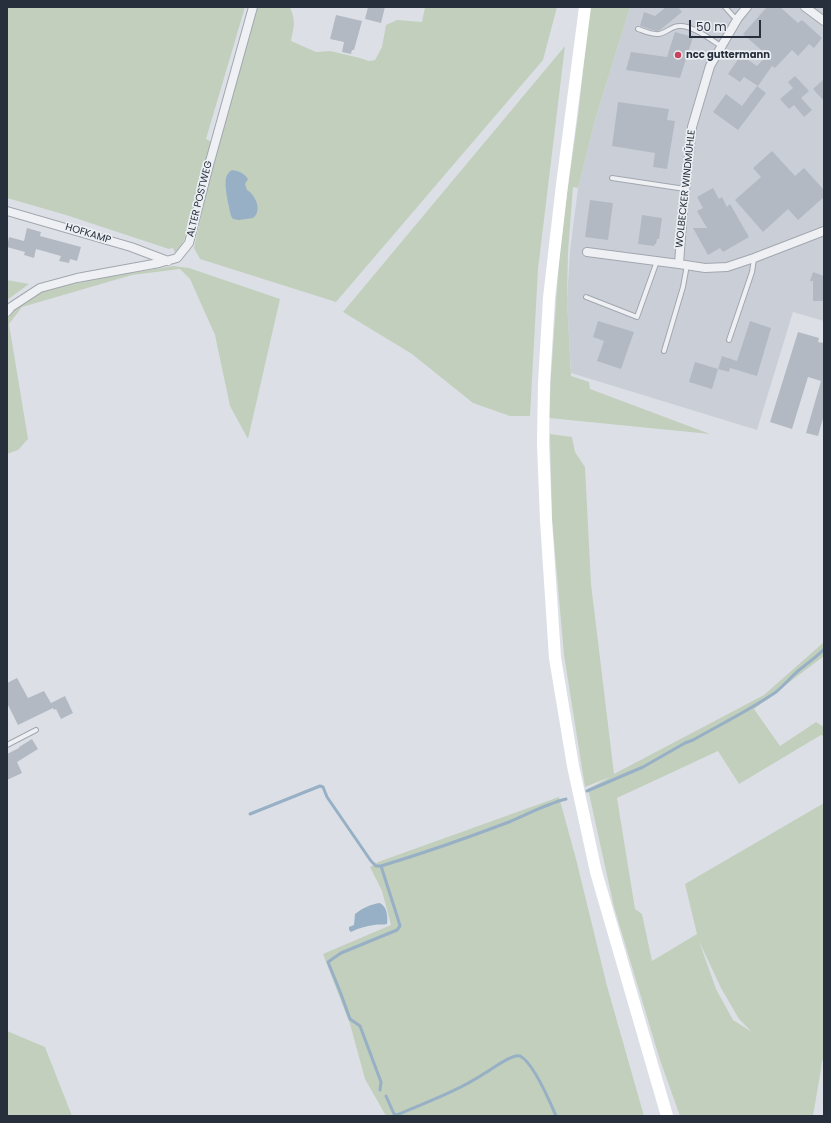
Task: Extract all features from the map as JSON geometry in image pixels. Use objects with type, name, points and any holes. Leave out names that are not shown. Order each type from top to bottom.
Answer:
[{"type":"main road","points":[[585,7],[549,298],[544,383],[543,443],[546,520],[555,658],[572,766],[596,872],[667,1116]]},
{"type":"street","name":"ALTER POSTWEG","points":[[7,312],[11,307],[40,288],[78,278],[177,258],[189,243],[211,157],[253,7]]},
{"type":"street","name":"WOLBECKER WINDMÜHLE","points":[[683,264],[683,209],[692,127],[710,66],[737,19],[747,7]]},
{"type":"street","points":[[805,7],[824,21]]},
{"type":"street","name":"HOFKAMP","points":[[7,211],[131,247],[168,261]]},
{"type":"street","points":[[587,252],[705,268],[727,267],[824,231]]},
{"type":"lane","points":[[725,7],[737,19]]},
{"type":"lane","points":[[638,29],[654,34],[660,34],[680,25],[700,33],[721,47]]},
{"type":"lane","points":[[612,178],[685,189]]},
{"type":"lane","points":[[729,340],[752,272],[754,258]]},
{"type":"lane","points":[[586,297],[637,317],[657,261]]},
{"type":"lane","points":[[664,352],[683,287],[683,264]]},
{"type":"lane","points":[[7,745],[36,730]]},
{"type":"shaded area","points":[[630,7],[824,7],[824,321],[793,312],[757,430],[571,373],[567,300],[570,251],[578,188],[595,120]]},
{"type":"green space","points":[[7,7],[245,7],[206,139],[212,142],[185,238],[180,248],[175,253],[173,248],[169,249],[66,215],[7,198]]},
{"type":"green space","points":[[256,7],[290,7],[294,24],[291,41],[316,52],[330,51],[369,61],[375,60],[382,47],[386,25],[397,20],[422,22],[425,7],[557,7],[543,60],[336,302],[200,259],[194,248],[212,166]]},
{"type":"green space","points":[[590,7],[630,7],[595,120],[578,188],[573,187],[568,252],[567,300],[571,376],[589,382],[590,389],[710,434],[549,418],[559,260],[578,116]]},
{"type":"green space","points":[[565,46],[538,269],[530,416],[510,416],[473,403],[412,354],[343,312]]},
{"type":"green space","points":[[173,266],[189,268],[280,299],[248,439],[230,406],[215,335],[190,279],[180,269],[132,275],[22,307],[9,324],[28,439],[18,450],[7,454],[7,319],[17,307],[40,292],[53,288]]},
{"type":"green space","points":[[7,280],[29,284],[7,300]]},
{"type":"green space","points":[[550,434],[572,437],[575,452],[585,467],[591,584],[614,774],[764,695],[824,642],[824,656],[754,709],[780,746],[816,722],[824,727],[824,736],[821,735],[739,784],[718,751],[617,798],[635,909],[642,914],[652,961],[697,934],[685,884],[824,803],[824,1061],[822,1061],[813,1116],[680,1116],[660,1060],[614,907],[588,789],[610,777],[585,787],[564,655],[552,519]],"holes":[[[699,941],[721,988],[739,1019],[752,1032],[733,1020],[716,989]]]},
{"type":"green space","points":[[559,797],[576,859],[607,986],[644,1116],[386,1116],[365,1079],[350,1024],[323,954],[391,925],[382,891],[370,867],[378,862]]},
{"type":"green space","points":[[7,1031],[45,1047],[72,1116],[7,1116]]},
{"type":"water","points":[[232,170],[245,175],[248,179],[245,184],[247,190],[254,196],[258,206],[257,213],[253,218],[239,220],[233,219],[231,216],[227,197],[226,178]]},
{"type":"water","points":[[380,903],[386,912],[387,924],[368,926],[351,932],[349,930],[349,927],[354,925],[355,914],[366,907]]},
{"type":"building","points":[[368,7],[385,7],[381,23],[365,19]]},
{"type":"building","points":[[666,7],[678,7],[682,12],[660,30],[656,31],[640,26],[644,12],[655,16]]},
{"type":"building","points":[[767,7],[780,7],[798,23],[802,20],[822,38],[814,48],[809,44],[798,56],[792,50],[775,68],[772,66],[758,86],[744,77],[740,82],[728,74],[741,55],[757,66],[767,55],[743,34]]},
{"type":"building","points":[[336,15],[362,21],[354,50],[352,50],[351,54],[342,52],[344,42],[330,39]]},
{"type":"building","name":"ncc guttermann","points":[[675,32],[693,37],[680,78],[626,70],[631,52],[667,57]]},
{"type":"building","points":[[795,76],[809,91],[801,98],[812,110],[804,117],[794,105],[789,109],[780,99],[793,88],[788,82]]},
{"type":"building","points":[[824,79],[824,101],[813,89]]},
{"type":"building","points":[[757,86],[766,93],[738,130],[713,112],[726,94],[742,106]]},
{"type":"building","points":[[618,102],[669,109],[667,120],[675,121],[667,169],[653,167],[655,153],[612,146]]},
{"type":"building","points":[[772,151],[795,176],[804,168],[824,190],[824,197],[798,220],[788,209],[763,232],[735,200],[761,177],[753,168]]},
{"type":"building","points":[[713,188],[719,199],[722,197],[727,207],[730,204],[749,237],[723,252],[720,248],[708,255],[693,228],[707,228],[697,211],[703,208],[697,197]]},
{"type":"building","points":[[590,200],[613,203],[608,240],[585,237]]},
{"type":"building","points":[[642,215],[662,218],[659,239],[657,239],[654,246],[638,244]]},
{"type":"building","points":[[27,228],[41,232],[40,236],[81,247],[77,261],[70,259],[69,263],[59,261],[61,256],[36,249],[34,258],[24,255],[25,252],[7,247],[9,237],[24,241]]},
{"type":"building","points":[[813,272],[824,276],[824,301],[813,301],[813,281],[810,281]]},
{"type":"building","points":[[598,321],[634,332],[621,369],[597,361],[604,341],[593,337]]},
{"type":"building","points":[[750,321],[771,328],[757,376],[730,368],[729,372],[718,369],[722,356],[737,361]]},
{"type":"building","points":[[798,332],[819,338],[818,342],[824,343],[824,415],[818,436],[806,433],[821,381],[808,377],[792,429],[770,422]]},
{"type":"building","points":[[695,362],[718,369],[712,389],[689,382]]},
{"type":"building","points":[[17,678],[28,698],[44,691],[51,703],[65,696],[73,713],[61,719],[56,709],[54,710],[53,708],[18,725],[7,703],[7,683]]},
{"type":"building","points":[[32,739],[38,749],[17,762],[22,773],[7,780],[7,754]]},
{"type":"waterway","points":[[587,791],[643,767],[756,705],[776,692],[824,649]]},
{"type":"waterway","points":[[250,814],[320,786],[323,787],[327,797],[371,861],[376,866],[381,866]]},
{"type":"waterway","points":[[380,1090],[381,1082],[360,1026],[350,1019],[328,962],[341,953],[397,930],[400,926],[381,866],[477,834],[509,822],[544,806],[566,799]]},
{"type":"waterway","points":[[386,1096],[394,1114],[397,1115],[464,1085],[508,1059],[520,1056],[531,1066],[536,1074],[556,1116]]},
{"type":"place","name":"ncc guttermann","points":[[678,55]]}]
